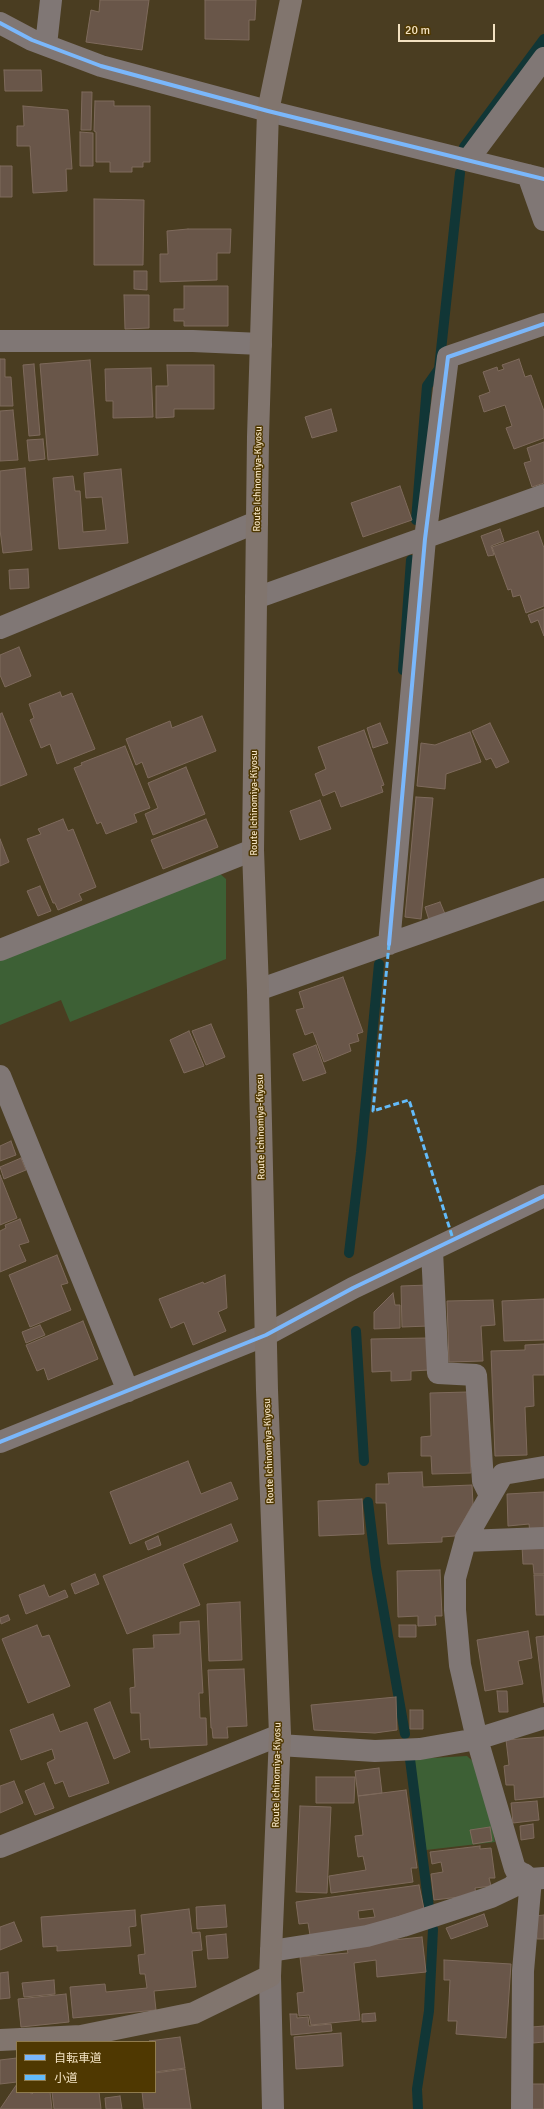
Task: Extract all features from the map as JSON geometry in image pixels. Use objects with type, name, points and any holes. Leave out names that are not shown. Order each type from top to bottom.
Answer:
[{"type":"main road","name":"Route Ichinomiya-Kiyosu","points":[[270,1976],[279,1740],[253,850],[260,344],[268,111],[291,0]]},
{"type":"main road","points":[[0,2040],[81,2036],[194,2013],[270,1976]]},
{"type":"street","points":[[46,45],[51,0]]},
{"type":"street","points":[[0,23],[46,45],[102,66],[268,111],[536,177],[544,220]]},
{"type":"street","points":[[468,160],[544,58]]},
{"type":"street","points":[[389,944],[425,538],[448,358],[544,324]]},
{"type":"street","points":[[0,341],[193,341],[260,344]]},
{"type":"street","points":[[256,598],[544,495]]},
{"type":"street","points":[[0,628],[257,522]]},
{"type":"street","points":[[0,950],[253,850]]},
{"type":"street","points":[[258,990],[544,889]]},
{"type":"street","points":[[0,1076],[128,1391]]},
{"type":"street","points":[[0,1442],[266,1335],[353,1288],[544,1196]]},
{"type":"street","points":[[432,1251],[438,1374],[476,1375],[483,1481],[490,1495]]},
{"type":"street","points":[[533,1877],[515,1869],[477,1738],[460,1665],[455,1610],[455,1578],[465,1541],[503,1474],[544,1467]]},
{"type":"street","points":[[465,1541],[544,1538]]},
{"type":"street","points":[[0,1847],[279,1740],[375,1751],[420,1749],[477,1738],[544,1718]]},
{"type":"street","points":[[271,1951],[367,1936],[403,1926],[491,1897],[533,1877]]},
{"type":"street","points":[[522,2109],[523,1971],[533,1877]]},
{"type":"street","points":[[270,1976],[273,2109]]},
{"type":"green space","points":[[218,872],[226,879],[226,959],[70,1022],[61,1000],[0,1025],[0,960]]},
{"type":"green space","points":[[467,1756],[479,1767],[495,1842],[426,1850],[414,1759]]},
{"type":"building","points":[[100,0],[149,0],[142,50],[86,42],[91,10],[99,12]]},
{"type":"building","points":[[205,0],[256,0],[255,20],[249,20],[249,40],[205,39]]},
{"type":"building","points":[[4,70],[41,70],[42,91],[5,91]]},
{"type":"building","points":[[82,92],[92,92],[91,130],[81,130]]},
{"type":"building","points":[[95,101],[114,101],[114,106],[150,106],[150,162],[143,162],[143,167],[132,167],[132,172],[110,172],[110,162],[96,162],[96,132],[94,131]]},
{"type":"building","points":[[23,106],[68,110],[72,169],[66,169],[67,191],[33,193],[30,146],[17,146],[17,126],[24,126]]},
{"type":"building","points":[[80,132],[93,133],[93,166],[80,166]]},
{"type":"building","points":[[0,166],[12,166],[12,197],[0,197]]},
{"type":"building","points":[[94,199],[144,200],[143,265],[94,265]]},
{"type":"building","points":[[188,229],[231,229],[230,253],[217,253],[217,280],[160,282],[160,254],[168,254],[167,231]]},
{"type":"building","points":[[134,271],[147,271],[147,290],[134,289]]},
{"type":"building","points":[[184,286],[228,286],[228,326],[184,326],[184,321],[174,321],[174,309],[184,309]]},
{"type":"building","points":[[124,295],[149,295],[149,328],[125,329]]},
{"type":"building","points":[[0,359],[5,359],[5,377],[11,377],[13,406],[0,406]]},
{"type":"building","points":[[519,359],[525,377],[531,375],[544,411],[544,438],[514,449],[506,428],[512,426],[505,405],[484,412],[479,396],[490,392],[483,372],[497,367],[498,371],[504,369],[502,365]]},
{"type":"building","points":[[90,360],[98,455],[48,460],[40,364]]},
{"type":"building","points":[[34,364],[40,435],[29,436],[23,365]]},
{"type":"building","points":[[167,365],[214,365],[214,409],[174,409],[174,417],[156,418],[156,386],[168,386]]},
{"type":"building","points":[[151,368],[153,417],[113,418],[113,401],[106,401],[105,369]]},
{"type":"building","points":[[331,409],[337,431],[312,438],[305,417]]},
{"type":"building","points":[[13,410],[18,460],[0,461],[0,411]]},
{"type":"building","points":[[43,439],[45,459],[29,461],[27,440]]},
{"type":"building","points":[[544,442],[544,483],[532,487],[524,463],[531,461],[527,448]]},
{"type":"building","points":[[25,468],[32,550],[3,553],[0,530],[0,471]]},
{"type":"building","points":[[121,469],[128,543],[59,549],[53,478],[73,476],[75,491],[80,491],[83,532],[106,530],[102,497],[86,498],[84,473]]},
{"type":"building","points":[[400,486],[412,520],[363,537],[351,503]]},
{"type":"building","points":[[500,529],[504,541],[491,546],[494,555],[488,556],[481,536]]},
{"type":"building","points":[[538,531],[544,548],[544,606],[526,613],[520,595],[513,597],[511,589],[508,590],[492,547]]},
{"type":"building","points":[[28,569],[29,588],[10,589],[9,570]]},
{"type":"building","points":[[544,609],[544,636],[538,620],[531,623],[528,615]]},
{"type":"building","points":[[19,647],[31,676],[5,687],[0,675],[0,655]]},
{"type":"building","points":[[60,692],[62,697],[72,693],[95,749],[57,764],[50,744],[41,748],[30,720],[34,718],[29,704]]},
{"type":"building","points":[[2,713],[27,775],[0,786],[0,714]]},
{"type":"building","points":[[202,716],[216,751],[148,778],[142,762],[136,765],[126,739],[170,721],[172,728]]},
{"type":"building","points":[[380,723],[388,743],[373,748],[367,728]]},
{"type":"building","points":[[490,723],[509,762],[496,768],[491,758],[486,760],[472,731]]},
{"type":"building","points":[[364,730],[384,785],[381,786],[383,792],[341,807],[335,791],[323,796],[315,774],[326,769],[318,747]]},
{"type":"building","points":[[470,732],[481,762],[446,774],[445,789],[417,786],[421,743],[435,745]]},
{"type":"building","points":[[125,746],[150,808],[134,814],[137,822],[106,834],[101,822],[97,824],[74,768],[82,765],[81,763]]},
{"type":"building","points":[[186,767],[205,814],[153,835],[145,814],[158,808],[148,783]]},
{"type":"building","points":[[416,797],[433,798],[421,919],[405,917]]},
{"type":"building","points":[[320,800],[331,829],[300,840],[290,811]]},
{"type":"building","points":[[63,819],[68,831],[73,829],[96,887],[79,894],[82,900],[58,910],[55,903],[53,903],[27,839],[41,834],[38,829]]},
{"type":"building","points":[[206,819],[218,847],[163,869],[151,840]]},
{"type":"building","points":[[0,839],[9,862],[0,866]]},
{"type":"building","points":[[40,886],[51,911],[38,916],[27,891]]},
{"type":"building","points":[[440,902],[445,914],[429,920],[425,907]]},
{"type":"building","points":[[343,977],[363,1032],[357,1034],[359,1041],[349,1044],[351,1051],[324,1062],[313,1032],[305,1035],[296,1010],[304,1008],[299,992]]},
{"type":"building","points":[[211,1024],[225,1057],[206,1065],[192,1031]]},
{"type":"building","points":[[189,1031],[204,1066],[184,1073],[170,1040]]},
{"type":"building","points":[[316,1045],[326,1073],[303,1081],[293,1054]]},
{"type":"building","points":[[11,1141],[16,1155],[0,1161],[0,1146]]},
{"type":"building","points":[[21,1158],[26,1170],[4,1179],[0,1167]]},
{"type":"building","points":[[0,1175],[17,1218],[0,1225]]},
{"type":"building","points":[[20,1219],[29,1242],[19,1245],[26,1261],[0,1272],[0,1231],[6,1228],[5,1225]]},
{"type":"building","points":[[57,1255],[68,1283],[61,1285],[71,1310],[30,1327],[9,1275]]},
{"type":"building","points":[[225,1275],[227,1308],[218,1312],[226,1331],[193,1345],[184,1322],[171,1328],[159,1299],[203,1282],[204,1284]]},
{"type":"building","points":[[428,1285],[429,1326],[402,1327],[401,1286]]},
{"type":"building","points":[[393,1293],[395,1305],[400,1305],[400,1328],[374,1329],[374,1312]]},
{"type":"building","points":[[544,1299],[544,1340],[504,1341],[502,1301]]},
{"type":"building","points":[[493,1300],[495,1325],[481,1326],[483,1361],[449,1362],[447,1301]]},
{"type":"building","points":[[83,1321],[98,1359],[48,1380],[44,1368],[37,1371],[26,1345]]},
{"type":"building","points":[[40,1325],[45,1335],[26,1343],[22,1332]]},
{"type":"building","points":[[427,1338],[429,1370],[411,1371],[411,1380],[391,1381],[391,1371],[372,1372],[371,1339]]},
{"type":"building","points":[[544,1344],[544,1375],[533,1375],[534,1406],[525,1407],[527,1455],[495,1456],[491,1351],[525,1350],[525,1345]]},
{"type":"building","points":[[468,1392],[471,1473],[432,1474],[431,1456],[421,1456],[421,1437],[431,1436],[430,1393]]},
{"type":"building","points":[[188,1461],[201,1494],[231,1482],[238,1499],[130,1544],[110,1492]]},
{"type":"building","points":[[422,1472],[423,1487],[472,1485],[473,1504],[455,1536],[442,1537],[442,1542],[388,1544],[386,1503],[376,1503],[376,1484],[389,1484],[388,1473]]},
{"type":"building","points":[[544,1492],[544,1532],[530,1533],[529,1524],[508,1526],[507,1494]]},
{"type":"building","points":[[362,1499],[364,1534],[319,1536],[318,1501]]},
{"type":"building","points":[[231,1524],[238,1541],[183,1564],[200,1605],[127,1634],[103,1576]]},
{"type":"building","points":[[158,1536],[161,1545],[148,1550],[145,1542]]},
{"type":"building","points":[[544,1545],[544,1574],[534,1574],[533,1564],[523,1564],[522,1546]]},
{"type":"building","points":[[440,1570],[442,1616],[435,1616],[436,1625],[418,1626],[418,1616],[398,1617],[397,1571]]},
{"type":"building","points":[[95,1574],[99,1584],[75,1594],[71,1584]]},
{"type":"building","points":[[534,1575],[544,1575],[544,1615],[536,1615]]},
{"type":"building","points":[[44,1585],[49,1597],[65,1590],[68,1597],[26,1614],[19,1595]]},
{"type":"building","points":[[240,1602],[242,1660],[209,1661],[207,1604]]},
{"type":"building","points":[[8,1615],[10,1620],[1,1624],[0,1618]]},
{"type":"building","points":[[199,1621],[203,1693],[199,1693],[200,1718],[206,1718],[207,1745],[150,1748],[149,1739],[141,1740],[140,1713],[131,1713],[130,1688],[135,1687],[133,1649],[154,1648],[153,1635],[180,1634],[180,1622]]},
{"type":"building","points":[[37,1625],[42,1637],[49,1635],[70,1686],[28,1703],[2,1639]]},
{"type":"building","points":[[399,1625],[416,1625],[416,1637],[399,1637]]},
{"type":"building","points":[[528,1631],[532,1658],[518,1661],[523,1684],[485,1691],[477,1640]]},
{"type":"building","points":[[544,1636],[544,1703],[536,1637]]},
{"type":"building","points":[[244,1669],[247,1726],[227,1727],[228,1738],[213,1738],[211,1728],[208,1670]]},
{"type":"building","points":[[497,1691],[507,1691],[508,1712],[499,1712]]},
{"type":"building","points":[[396,1697],[397,1730],[375,1733],[314,1730],[311,1705]]},
{"type":"building","points":[[110,1702],[130,1752],[114,1759],[94,1709]]},
{"type":"building","points":[[410,1710],[423,1710],[423,1729],[410,1729]]},
{"type":"building","points":[[53,1714],[60,1732],[87,1722],[109,1783],[69,1797],[63,1781],[55,1784],[47,1763],[55,1759],[52,1749],[21,1760],[10,1730]]},
{"type":"building","points":[[544,1737],[544,1797],[515,1800],[514,1785],[506,1785],[504,1766],[509,1765],[506,1740]]},
{"type":"building","points":[[379,1768],[382,1793],[358,1796],[355,1771]]},
{"type":"building","points":[[316,1777],[355,1777],[354,1803],[316,1803]]},
{"type":"building","points":[[14,1781],[23,1803],[0,1813],[0,1786]]},
{"type":"building","points":[[44,1783],[54,1808],[35,1815],[25,1791]]},
{"type":"building","points":[[406,1790],[417,1868],[411,1868],[413,1882],[331,1893],[329,1876],[366,1870],[363,1856],[358,1857],[355,1836],[363,1835],[358,1796]]},
{"type":"building","points":[[537,1801],[539,1820],[513,1823],[511,1803]]},
{"type":"building","points":[[300,1806],[331,1807],[327,1893],[296,1892]]},
{"type":"building","points":[[533,1824],[534,1838],[521,1840],[520,1826]]},
{"type":"building","points":[[490,1827],[492,1841],[473,1844],[470,1830]]},
{"type":"building","points":[[480,1846],[480,1849],[491,1848],[495,1878],[489,1878],[491,1886],[475,1888],[476,1895],[434,1900],[431,1874],[443,1872],[441,1862],[432,1864],[430,1852]]},
{"type":"building","points":[[419,1885],[424,1909],[360,1928],[310,1935],[308,1923],[299,1924],[296,1902]],"holes":[[[373,1909],[375,1917],[359,1919],[358,1911]]]},
{"type":"building","points":[[225,1905],[227,1927],[197,1929],[196,1907]]},
{"type":"building","points":[[189,1909],[192,1933],[200,1932],[202,1950],[192,1951],[196,1987],[154,1991],[156,2010],[73,2018],[70,1987],[105,1984],[106,1992],[147,1988],[145,1974],[140,1974],[138,1955],[145,1954],[141,1915]]},
{"type":"building","points":[[135,1910],[136,1926],[129,1927],[131,1946],[57,1951],[57,1946],[43,1947],[41,1917]]},
{"type":"building","points":[[484,1914],[488,1926],[451,1939],[446,1928]]},
{"type":"building","points":[[544,1915],[544,1939],[537,1939],[535,1916]]},
{"type":"building","points":[[14,1922],[22,1941],[0,1950],[0,1927]]},
{"type":"building","points":[[226,1934],[228,1958],[208,1959],[206,1936]]},
{"type":"building","points":[[422,1937],[426,1972],[377,1977],[376,1960],[354,1963],[360,2020],[311,2025],[309,2015],[299,2016],[297,1993],[304,1992],[300,1957],[348,1953],[347,1949],[373,1942]]},
{"type":"building","points":[[444,1960],[511,1964],[506,2038],[456,2034],[457,2021],[448,2021],[450,1980],[444,1980]]},
{"type":"building","points":[[8,1972],[10,1998],[0,1999],[0,1973]]},
{"type":"building","points":[[54,1980],[55,1994],[24,1997],[22,1983]]},
{"type":"building","points":[[66,1994],[69,2022],[21,2027],[18,1999]]},
{"type":"building","points":[[375,2013],[376,2021],[362,2022],[362,2014]]},
{"type":"building","points":[[290,2014],[297,2014],[297,2018],[308,2017],[309,2026],[331,2024],[332,2031],[291,2035]]},
{"type":"building","points":[[544,2026],[544,2042],[533,2043],[532,2027]]},
{"type":"building","points":[[341,2033],[343,2066],[296,2069],[294,2037]]},
{"type":"building","points":[[180,2037],[185,2068],[156,2072],[156,2041],[149,2041]]},
{"type":"building","points":[[16,2058],[16,2082],[0,2084],[0,2060]]},
{"type":"building","points":[[185,2069],[191,2109],[144,2109],[142,2093],[156,2093],[156,2073]]},
{"type":"building","points":[[530,2084],[544,2084],[544,2109],[530,2109]]},
{"type":"building","points":[[16,2085],[16,2093],[50,2093],[52,2109],[0,2109]]},
{"type":"building","points":[[52,2093],[99,2093],[101,2109],[54,2109]]},
{"type":"building","points":[[120,2096],[122,2109],[106,2109],[105,2098]]},
{"type":"waterway","points":[[464,147],[544,39]]},
{"type":"waterway","points":[[416,520],[427,386],[439,369],[460,173]]},
{"type":"waterway","points":[[403,670],[411,560]]},
{"type":"waterway","points":[[349,1253],[361,1152],[379,964]]},
{"type":"waterway","points":[[356,1331],[364,1461]]},
{"type":"waterway","points":[[368,1502],[376,1567],[405,1734]]},
{"type":"waterway","points":[[410,1759],[429,1908]]},
{"type":"waterway","points":[[418,2109],[417,2089],[429,2011],[433,1929]]},
{"type":"marked path","points":[[389,944],[373,1111],[409,1100],[453,1239]]},
{"type":"cycle path","points":[[0,23],[32,40],[101,66],[268,111],[544,179]]},
{"type":"cycle path","points":[[389,944],[425,539],[448,357],[544,324]]},
{"type":"cycle path","points":[[0,1442],[266,1335],[353,1288],[544,1196]]}]
